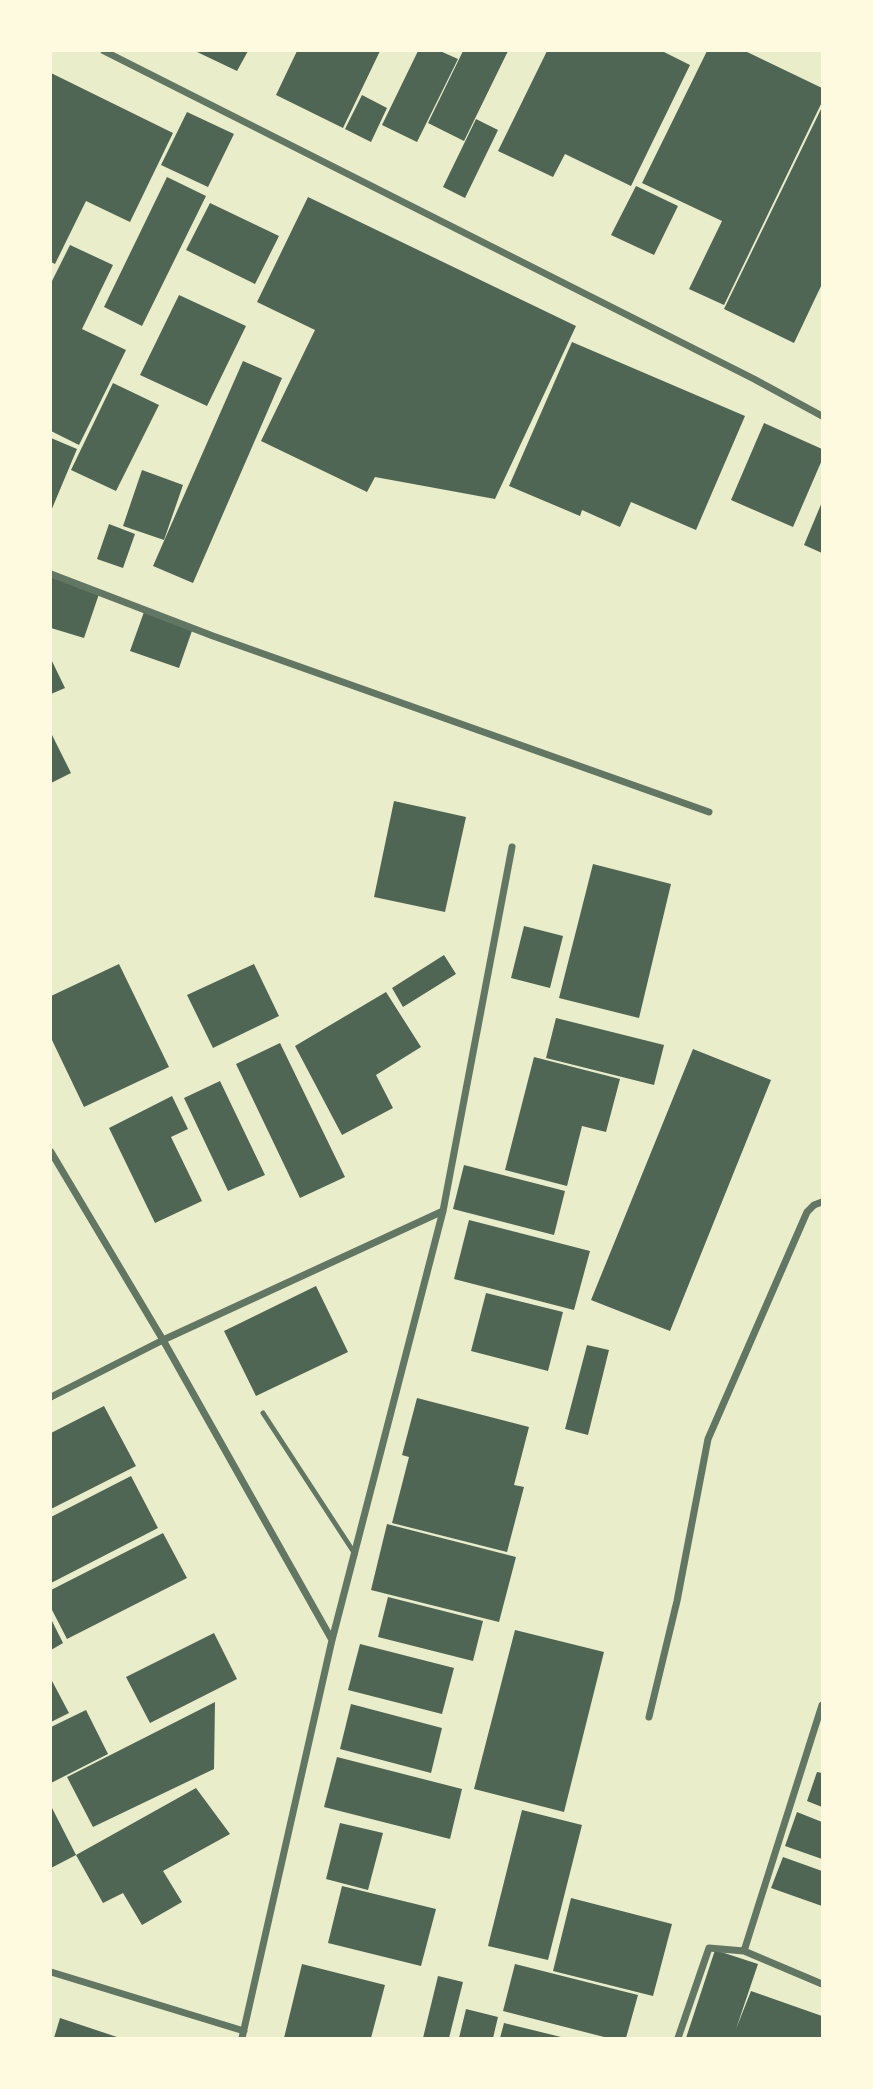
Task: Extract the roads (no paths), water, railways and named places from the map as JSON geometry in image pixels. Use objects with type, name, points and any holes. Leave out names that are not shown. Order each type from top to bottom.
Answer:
[{"type":"street","points":[[104,51],[754,379],[822,416]]},
{"type":"street","points":[[51,574],[213,636],[709,812]]},
{"type":"street","points":[[51,1972],[243,2035],[332,1640],[443,1211],[512,847]]},
{"type":"street","points":[[51,1152],[163,1340],[332,1640]]},
{"type":"street","points":[[649,1717],[677,1601],[708,1439],[807,1212],[822,1202]]},
{"type":"street","points":[[51,1397],[163,1340],[443,1211]]},
{"type":"street","points":[[744,1951],[822,1705]]},
{"type":"street","points":[[678,2038],[709,1948],[744,1951],[822,1984]]},
{"type":"lane","points":[[263,1413],[355,1555]]}]
